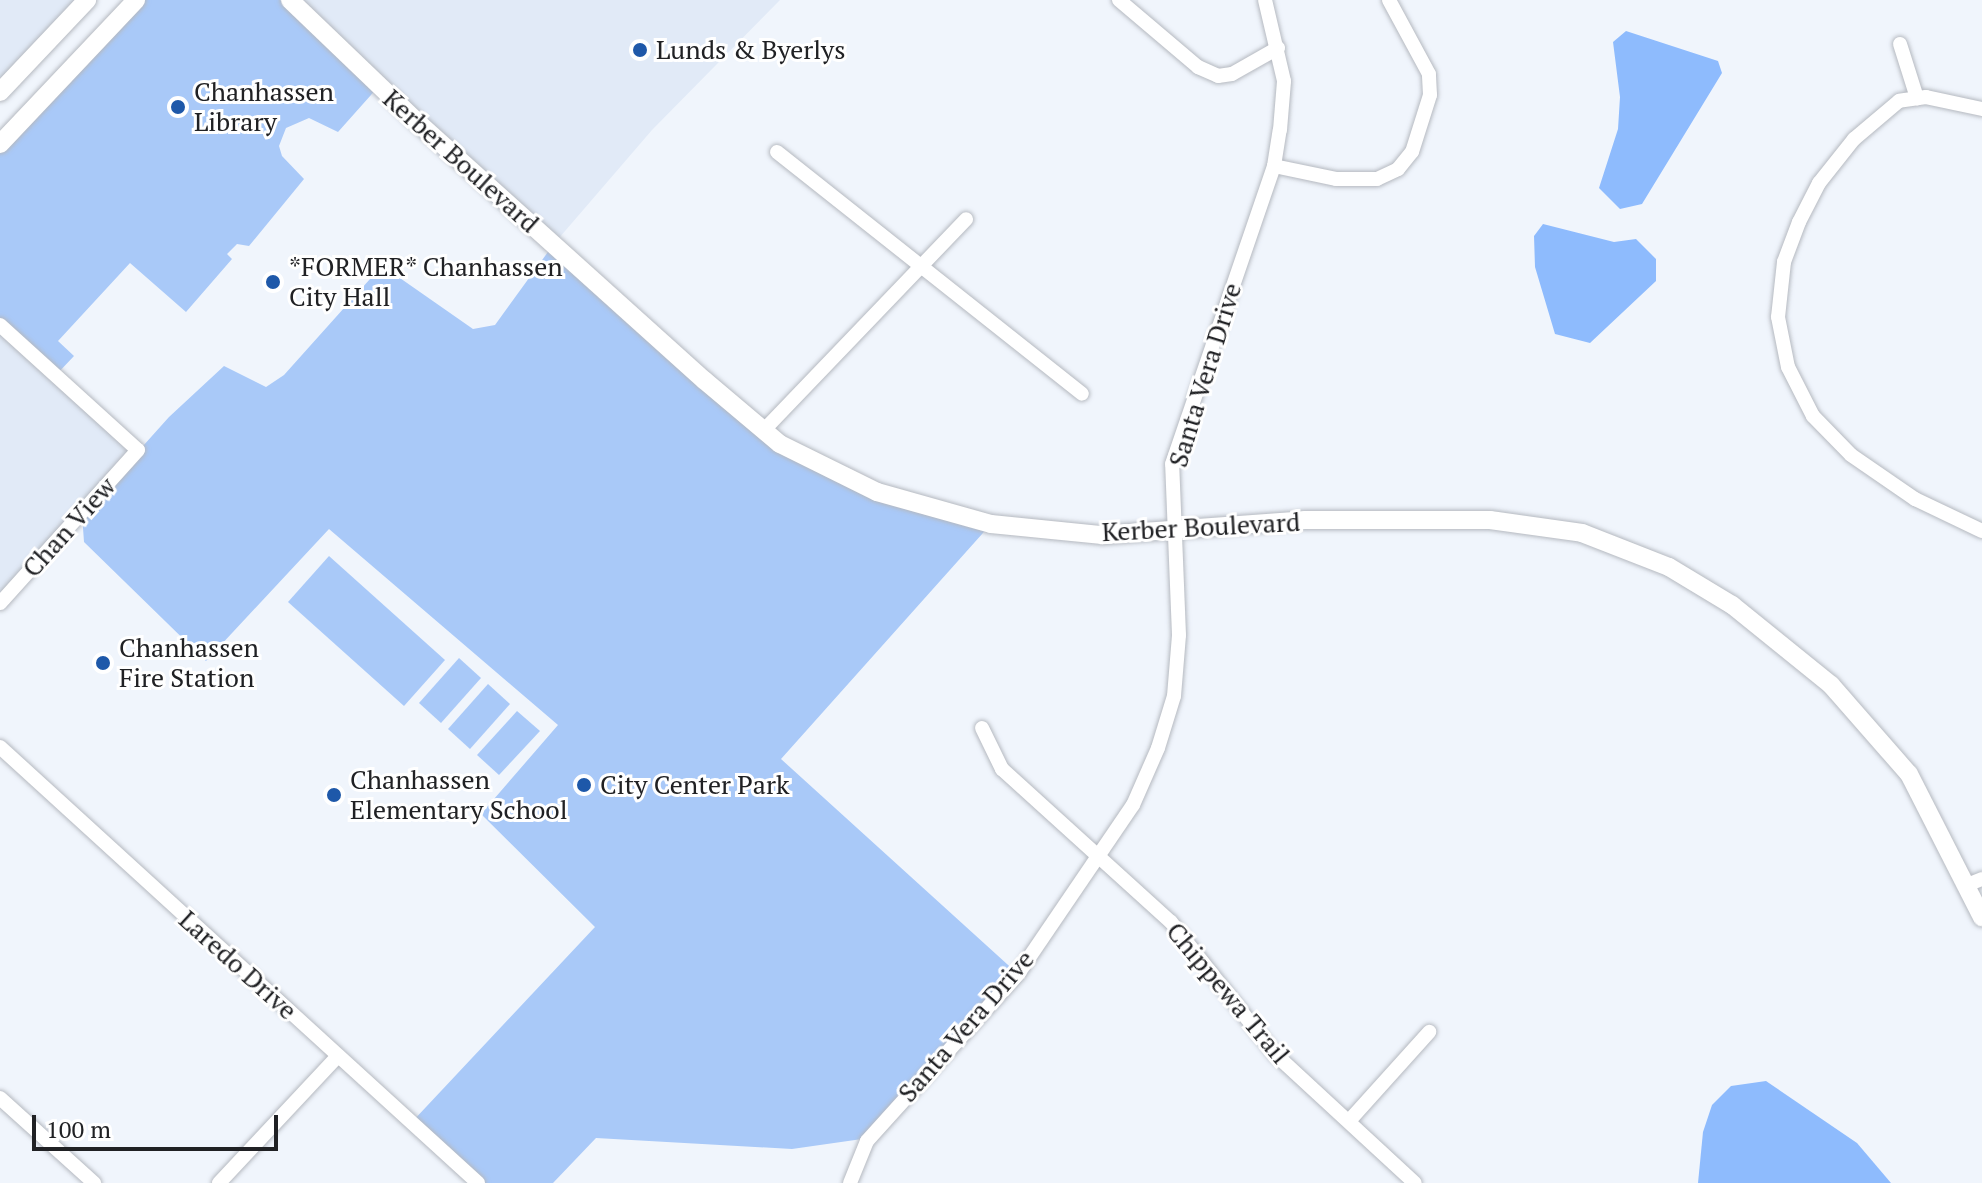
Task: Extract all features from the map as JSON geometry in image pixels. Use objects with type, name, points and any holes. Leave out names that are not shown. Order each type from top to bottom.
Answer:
[{"type":"street","points":[[0,92],[87,0]]},
{"type":"street","points":[[0,144],[136,0]]},
{"type":"street","name":"Kerber Boulevard","points":[[290,0],[423,128],[764,430],[877,492],[991,524],[1102,535],[1304,520],[1490,520],[1582,533],[1669,567],[1732,605],[1831,685],[1909,774],[1975,882],[1982,917]]},
{"type":"street","points":[[1119,0],[1198,67],[1218,76],[1232,74],[1278,48]]},
{"type":"street","name":"Santa Vera Drive","points":[[850,1183],[867,1141],[1018,974],[1099,859],[1133,805],[1174,696],[1179,635],[1172,464],[1274,166],[1284,81],[1265,0]]},
{"type":"street","points":[[1274,166],[1336,179],[1377,179],[1398,169],[1412,152],[1430,95],[1429,74],[1389,0]]},
{"type":"street","points":[[1900,44],[1917,98]]},
{"type":"street","points":[[1982,109],[1962,101],[1917,98],[1899,101],[1879,114],[1819,183],[1784,262],[1778,317],[1788,367],[1813,416],[1851,455],[1915,499],[1982,531]]},
{"type":"street","points":[[777,152],[1082,394]]},
{"type":"street","points":[[764,430],[966,219]]},
{"type":"street","name":"Chan View","points":[[0,325],[138,450],[0,603]]},
{"type":"street","name":"Chippewa Trail","points":[[982,728],[1002,769],[1171,922],[1275,1054],[1415,1183]]},
{"type":"street","name":"Laredo Drive","points":[[0,747],[478,1183]]},
{"type":"street","points":[[1349,1121],[1429,1032]]},
{"type":"street","points":[[219,1183],[338,1056]]},
{"type":"street","points":[[0,1098],[94,1183]]},
{"type":"shaded area","points":[[0,0],[87,0],[0,93]]},
{"type":"shaded area","points":[[135,0],[290,0],[379,86],[338,132],[309,118],[286,128],[279,146],[282,156],[304,179],[249,246],[237,244],[227,254],[232,259],[186,312],[130,263],[58,341],[74,356],[56,375],[0,324],[0,142]]},
{"type":"shaded area","points":[[290,0],[780,0],[652,130],[553,245]]},
{"type":"shaded area","points":[[1626,31],[1718,61],[1722,73],[1642,204],[1620,209],[1599,188],[1618,129],[1620,97],[1613,42]]},
{"type":"shaded area","points":[[1543,224],[1614,242],[1636,239],[1656,259],[1656,281],[1590,343],[1555,334],[1535,267],[1534,236]]},
{"type":"shaded area","name":"City Center Park","points":[[553,245],[764,430],[877,492],[991,524],[781,759],[1018,974],[869,1138],[792,1149],[596,1138],[553,1183],[478,1183],[411,1123],[595,927],[481,814],[558,725],[329,529],[206,661],[84,542],[82,514],[169,417],[224,366],[266,387],[284,375],[370,279],[387,269],[473,329],[495,325]]},
{"type":"shaded area","points":[[0,323],[138,450],[0,601]]},
{"type":"shaded area","points":[[329,556],[445,660],[404,706],[288,602]]},
{"type":"shaded area","points":[[459,658],[481,678],[441,723],[419,703]]},
{"type":"shaded area","points":[[488,684],[510,704],[470,749],[448,729]]},
{"type":"shaded area","points":[[517,711],[540,731],[499,775],[477,755]]},
{"type":"shaded area","points":[[1766,1081],[1857,1143],[1891,1183],[1698,1183],[1703,1132],[1712,1105],[1731,1086]]},
{"type":"place","name":"Lunds & Byerlys","points":[[640,50]]},
{"type":"place","name":"Chanhassen Library","points":[[178,107]]},
{"type":"place","name":"*FORMER* Chanhassen City Hall","points":[[273,282]]},
{"type":"place","name":"Chanhassen Fire Station","points":[[103,663]]},
{"type":"place","name":"City Center Park","points":[[584,785]]},
{"type":"place","name":"Chanhassen Elementary School","points":[[334,795]]}]
